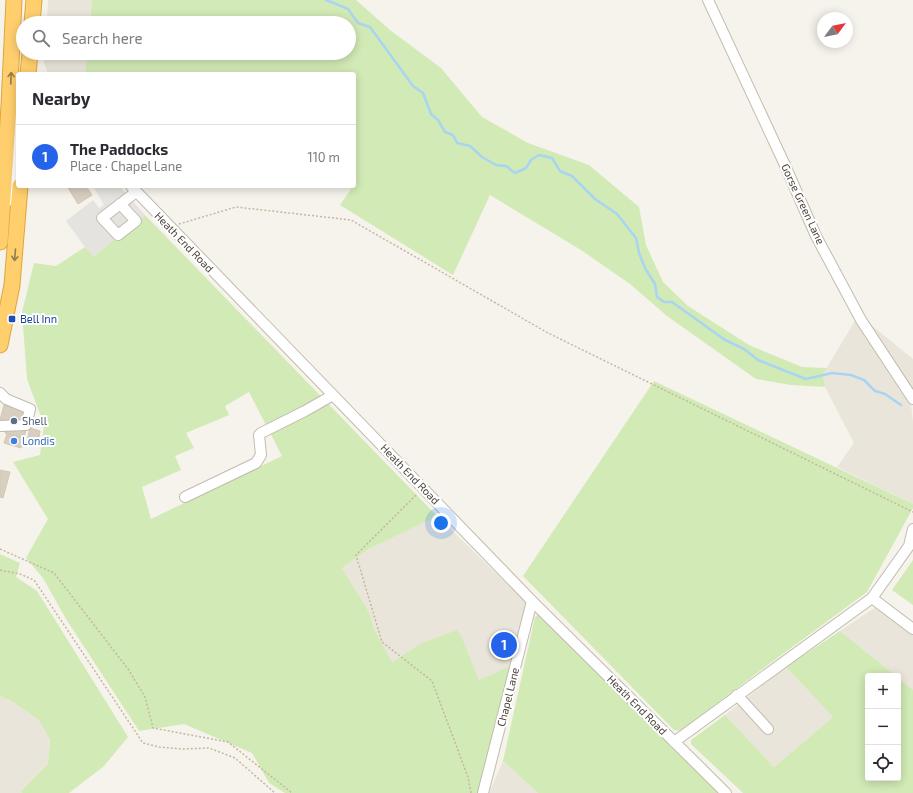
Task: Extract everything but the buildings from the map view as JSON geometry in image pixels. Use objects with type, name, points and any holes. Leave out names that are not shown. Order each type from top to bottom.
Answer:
[{"type":"highway","points":[[0,242],[15,111],[14,0]]},
{"type":"highway","points":[[33,16],[34,0]]},
{"type":"highway","points":[[28,72],[29,60]]},
{"type":"highway","points":[[0,345],[12,285],[20,188]]},
{"type":"street","name":"Gorse Green Lane","points":[[708,0],[784,163],[816,236],[861,320],[913,399]]},
{"type":"street","points":[[32,60],[35,72]]},
{"type":"street","points":[[120,204],[134,189]]},
{"type":"street","name":"Heath End Road","points":[[134,189],[532,601],[726,793]]},
{"type":"street","points":[[0,393],[6,400],[30,409],[26,425],[0,426]]},
{"type":"street","points":[[185,497],[256,463],[261,455],[258,435],[333,395]]},
{"type":"street","points":[[674,742],[872,598],[909,546],[913,529]]},
{"type":"street","points":[[872,598],[913,629]]},
{"type":"street","name":"Chapel Lane","points":[[483,793],[532,601]]},
{"type":"street","points":[[737,695],[768,729]]},
{"type":"path","points":[[170,227],[236,207],[351,220],[548,333],[913,512]]},
{"type":"path","points":[[423,488],[356,555],[382,642],[432,681],[468,777],[471,793]]},
{"type":"path","points":[[0,549],[54,573],[128,669],[145,697],[153,728],[228,742],[292,793]]},
{"type":"path","points":[[0,570],[20,574],[34,580],[143,743],[159,747],[182,749],[209,748],[235,758],[275,793]]},
{"type":"shaded area","points":[[48,0],[92,0],[91,16],[47,16]]},
{"type":"shaded area","points":[[44,60],[86,60],[85,72],[47,72]]},
{"type":"shaded area","points":[[94,188],[121,188],[145,215],[94,256],[85,247],[66,221],[93,200],[99,208],[104,205]]},
{"type":"shaded area","points":[[865,320],[913,359],[913,389],[909,386]]},
{"type":"shaded area","points":[[855,321],[911,404],[913,422],[913,504],[837,467],[854,443],[825,387],[823,374]]},
{"type":"shaded area","points":[[437,516],[524,600],[527,606],[512,665],[479,680],[463,640],[420,644],[392,662],[374,629],[369,612],[342,568],[367,550]]},
{"type":"shaded area","points":[[876,607],[913,635],[913,690],[901,680],[901,673],[892,673],[840,631]]},
{"type":"shaded area","points":[[786,667],[833,717],[774,767],[725,715]]},
{"type":"shaded area","points":[[0,696],[13,702],[39,720],[50,740],[48,764],[21,791],[22,793],[0,793]]},
{"type":"shaded area","points":[[503,761],[538,793],[489,793]]},
{"type":"green space","points":[[92,0],[356,0],[390,30],[441,68],[482,117],[528,143],[589,165],[639,207],[646,245],[663,282],[688,306],[749,345],[802,367],[827,368],[823,374],[825,387],[791,385],[756,379],[667,316],[630,284],[581,250],[490,195],[453,275],[340,205],[351,189],[349,188],[356,188],[356,72],[85,72],[86,60],[356,60],[356,16],[91,16]]},
{"type":"green space","points":[[145,215],[437,516],[367,550],[342,568],[369,612],[374,629],[392,662],[420,644],[457,630],[463,640],[479,680],[512,665],[480,793],[285,793],[269,783],[252,753],[184,724],[139,731],[66,619],[43,578],[26,558],[48,519],[13,462],[40,455],[44,425],[27,379],[22,312],[34,263],[56,266],[85,247],[94,256]],"holes":[[[249,392],[282,456],[151,519],[142,487],[181,470],[175,456],[194,448],[186,433],[229,415],[225,406]]]},
{"type":"green space","points":[[654,381],[913,504],[913,508],[867,592],[681,731],[674,730],[523,576]]},
{"type":"green space","points":[[0,554],[20,563],[16,577],[37,591],[128,737],[104,766],[69,793],[22,793],[21,791],[48,764],[50,740],[39,720],[13,702],[0,696]]},
{"type":"green space","points":[[913,560],[913,605],[892,590]]},
{"type":"green space","points":[[538,614],[718,793],[538,793],[503,761],[535,617]]},
{"type":"green space","points":[[840,631],[892,673],[865,673],[865,781],[901,781],[901,680],[913,690],[913,793],[743,793],[691,744],[691,740],[725,715],[774,767],[833,717],[786,667]]},
{"type":"waterway","points":[[326,0],[348,9],[353,16]]},
{"type":"waterway","points":[[356,20],[358,23],[370,27],[413,86],[423,93],[431,114],[438,120],[445,132],[453,135],[457,143],[470,146],[482,157],[496,165],[506,166],[515,173],[526,168],[531,160],[539,155],[552,158],[560,171],[572,176],[595,199],[617,214],[636,238],[639,253],[645,268],[655,284],[657,297],[664,302],[672,302],[725,340],[744,349],[758,360],[806,379],[832,373],[851,375],[864,380],[875,391],[885,394],[901,405]]},
{"type":"place","name":"Bell Inn","points":[[12,319]]},
{"type":"place","name":"Shell","points":[[14,421]]},
{"type":"place","name":"Londis","points":[[14,441]]},
{"type":"place","name":"The Paddocks","points":[[504,645]]}]
